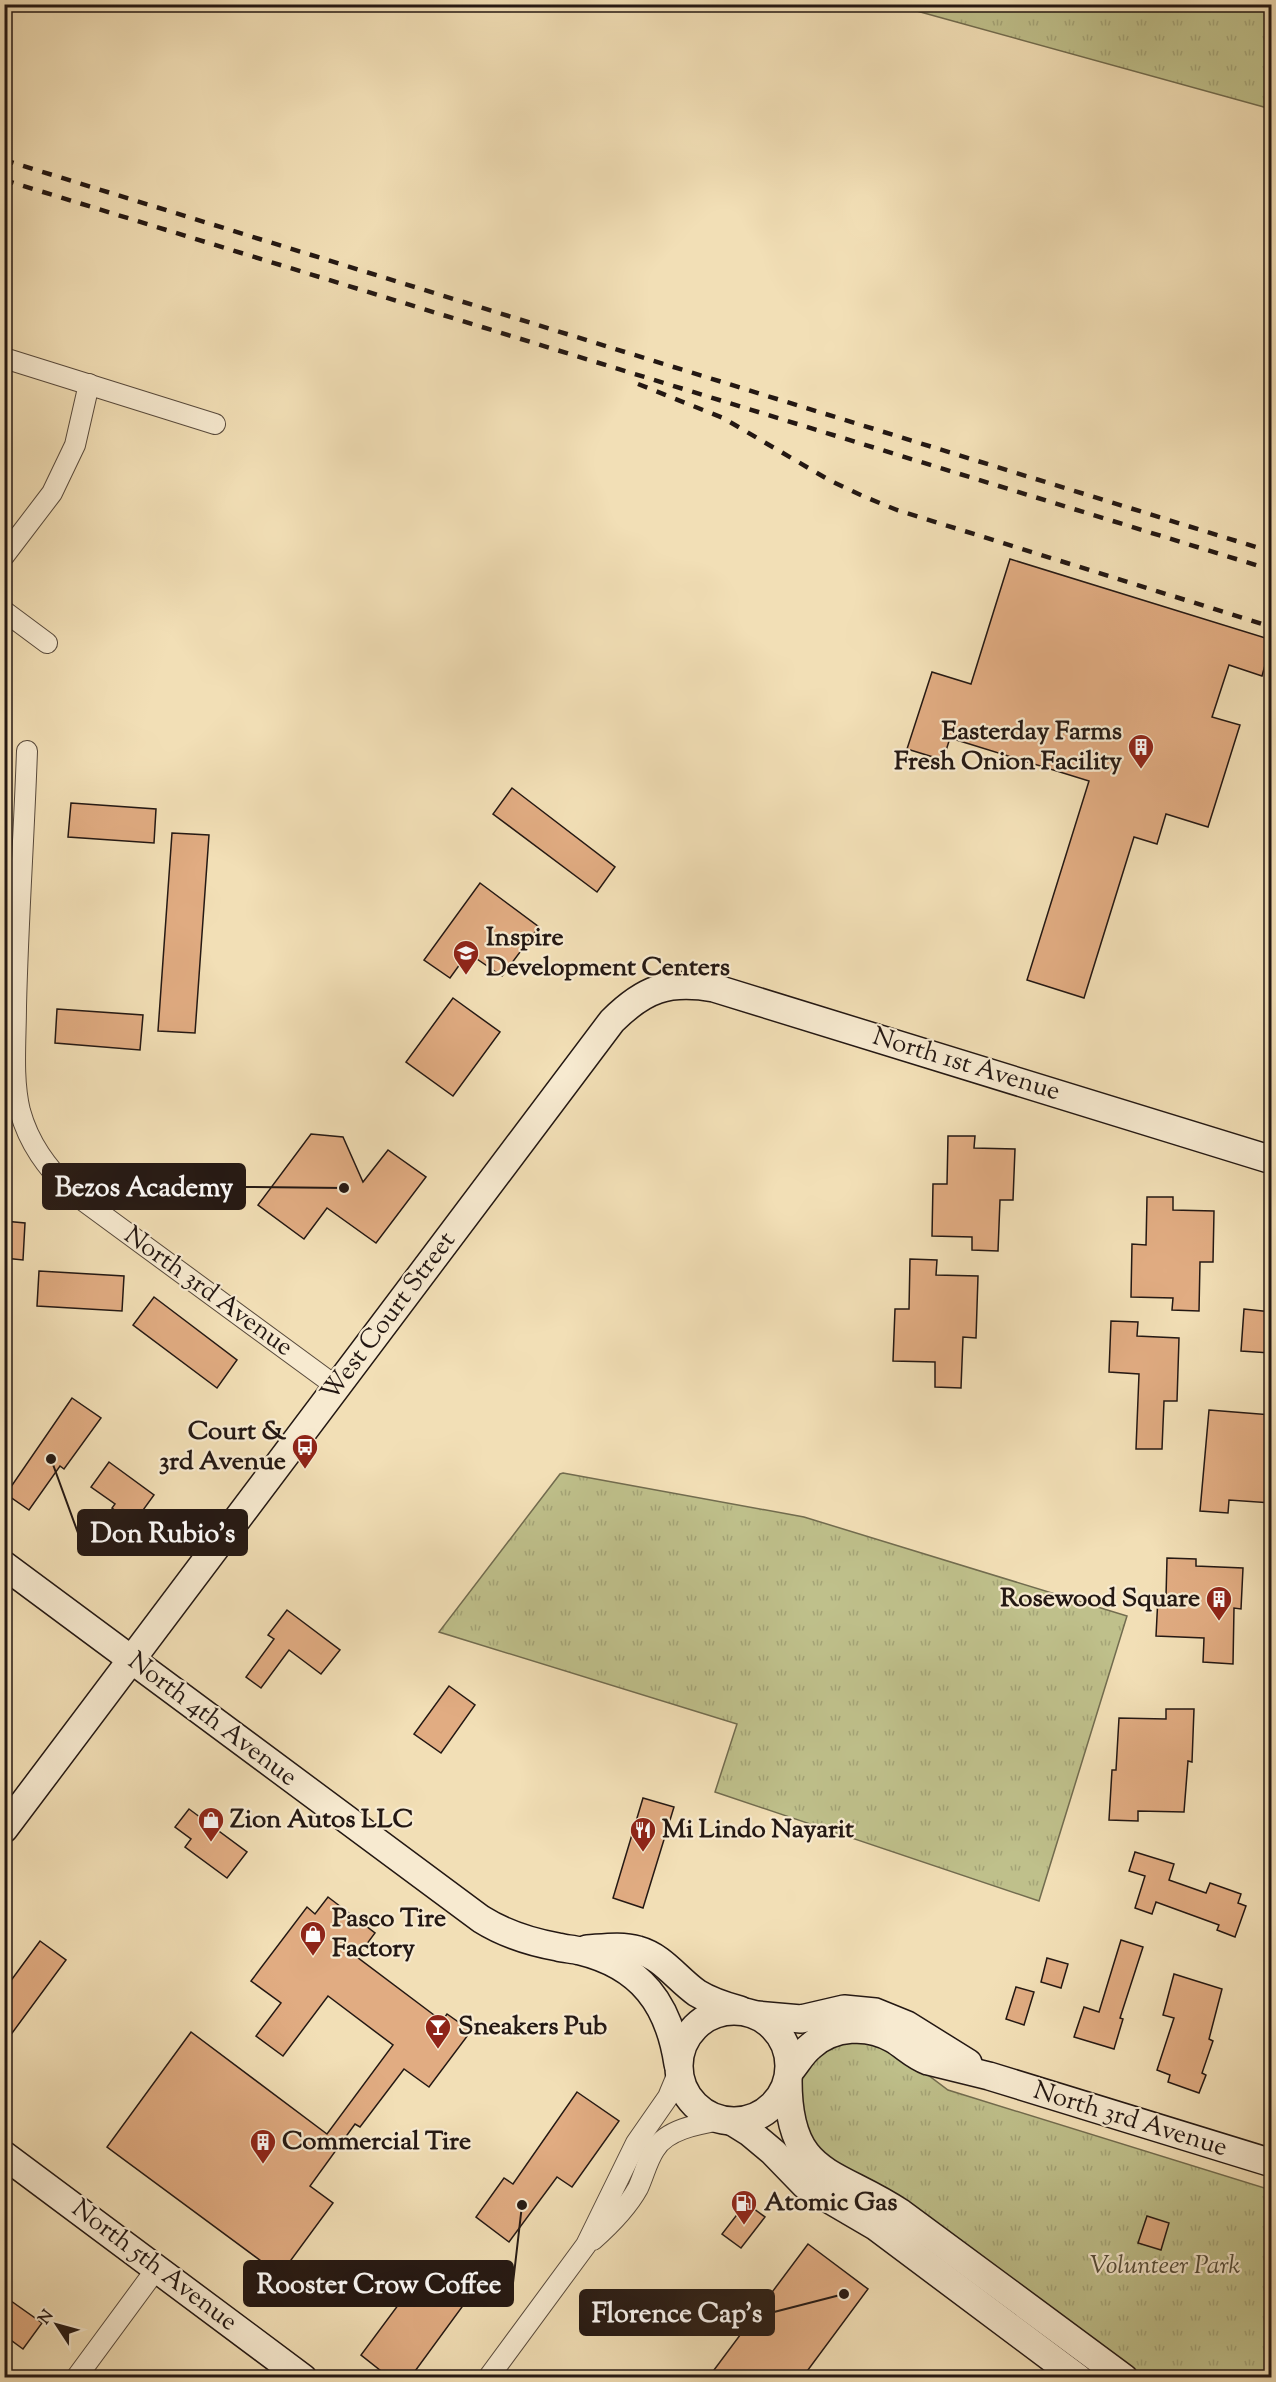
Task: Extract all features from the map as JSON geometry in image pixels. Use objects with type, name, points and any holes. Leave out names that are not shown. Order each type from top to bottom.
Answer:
[{"type":"street","points":[[4,358],[215,424]]},
{"type":"street","points":[[4,556],[52,493],[75,445],[89,384]]},
{"type":"street","points":[[4,611],[47,643]]},
{"type":"street","name":"North 3rd Avenue","points":[[27,751],[17,962],[16,1070],[20,1110],[32,1146],[49,1169],[70,1191],[338,1387]]},
{"type":"street","name":"North 1st Avenue","points":[[658,988],[677,984],[714,988],[1272,1160]]},
{"type":"street","name":"West Court Street","points":[[4,1829],[612,1022],[627,1006],[658,988]]},
{"type":"street","name":"North 4th Avenue","points":[[4,1565],[481,1919],[521,1939],[579,1950],[613,1963],[649,1990],[666,2016],[678,2068]]},
{"type":"street","name":"North 4th Avenue","points":[[579,1950],[625,1947],[648,1953],[660,1960],[696,1992],[719,2004],[750,2013]]},
{"type":"street","name":"North 3rd Avenue","points":[[750,2013],[801,2019],[844,2009],[875,2012],[908,2025],[989,2076]]},
{"type":"street","points":[[488,2378],[586,2245],[633,2149],[668,2097],[678,2068],[683,2043],[691,2030],[702,2020],[716,2013],[730,2010],[750,2013],[770,2023],[780,2035],[789,2052],[792,2124],[799,2143],[816,2165],[829,2175],[862,2190],[901,2213],[1124,2378]]},
{"type":"street","name":"North 3rd Avenue","points":[[789,2075],[808,2048],[821,2039],[840,2031],[863,2029],[883,2034],[919,2058],[989,2076],[1272,2163]]},
{"type":"street","points":[[678,2068],[684,2090],[694,2105],[709,2116],[727,2121],[749,2132],[810,2189],[875,2226],[1078,2378]]},
{"type":"street","points":[[586,2245],[607,2228],[630,2201],[638,2189],[653,2151],[662,2141],[693,2126],[748,2120],[767,2110],[782,2094],[789,2075]]},
{"type":"street","name":"North 5th Avenue","points":[[4,2155],[303,2378]]},
{"type":"street","points":[[76,2378],[157,2268]]},
{"type":"green space","points":[[895,5],[1271,5],[1271,109]]},
{"type":"green space","points":[[563,1473],[804,1517],[1127,1616],[1039,1901],[715,1792],[737,1724],[439,1632]]},
{"type":"green space","name":"Volunteer Park","points":[[860,2037],[912,2063],[948,2090],[1271,2190],[1271,2377],[1140,2377],[896,2195],[812,2150],[796,2083],[819,2051]]},
{"type":"building","name":"Easterday Farms Fresh Onion Facility","points":[[1010,559],[1272,640],[1262,676],[1229,665],[1212,717],[1240,725],[1208,827],[1166,814],[1157,844],[1134,837],[1084,998],[1027,980],[1089,781],[950,738],[943,760],[907,749],[932,672],[971,684]]},
{"type":"building","points":[[512,788],[615,867],[597,892],[493,814]]},
{"type":"building","points":[[71,803],[156,809],[154,843],[68,837]]},
{"type":"building","points":[[172,833],[209,835],[195,1033],[158,1031]]},
{"type":"building","points":[[480,883],[539,927],[502,976],[468,953],[450,978],[424,960]]},
{"type":"building","points":[[453,998],[500,1032],[453,1096],[406,1062]]},
{"type":"building","points":[[57,1009],[143,1015],[140,1050],[55,1043]]},
{"type":"building","points":[[311,1134],[343,1137],[363,1182],[388,1150],[426,1177],[376,1243],[327,1208],[304,1239],[258,1205]]},
{"type":"building","points":[[948,1136],[975,1136],[974,1148],[1015,1149],[1013,1200],[1000,1200],[998,1251],[972,1250],[972,1237],[932,1236],[933,1184],[947,1184]]},
{"type":"building","points":[[1147,1197],[1173,1197],[1173,1210],[1214,1211],[1213,1262],[1200,1262],[1199,1311],[1172,1310],[1173,1298],[1131,1297],[1132,1244],[1146,1245]]},
{"type":"building","points":[[4,1221],[25,1223],[23,1260],[4,1258]]},
{"type":"building","points":[[910,1259],[937,1260],[936,1275],[978,1276],[976,1338],[963,1337],[961,1388],[935,1387],[935,1362],[893,1361],[895,1309],[909,1309]]},
{"type":"building","points":[[39,1271],[124,1276],[122,1311],[37,1306]]},
{"type":"building","points":[[154,1297],[237,1360],[217,1388],[133,1325]]},
{"type":"building","points":[[1244,1309],[1272,1312],[1270,1353],[1241,1351]]},
{"type":"building","points":[[1111,1321],[1138,1322],[1137,1336],[1179,1338],[1177,1401],[1164,1401],[1162,1449],[1136,1449],[1139,1374],[1109,1372]]},
{"type":"building","points":[[72,1398],[101,1418],[64,1469],[60,1466],[29,1510],[6,1494]]},
{"type":"building","points":[[1209,1410],[1272,1415],[1272,1503],[1229,1500],[1228,1513],[1200,1511]]},
{"type":"building","points":[[109,1462],[154,1495],[133,1524],[112,1508],[115,1504],[91,1487]]},
{"type":"building","points":[[1167,1558],[1196,1559],[1196,1566],[1243,1568],[1241,1609],[1234,1608],[1233,1664],[1203,1662],[1204,1638],[1156,1636],[1158,1597],[1166,1597]]},
{"type":"building","points":[[287,1610],[340,1650],[321,1674],[289,1650],[261,1688],[246,1677],[274,1639],[268,1635]]},
{"type":"building","points":[[449,1686],[475,1705],[441,1753],[414,1734]]},
{"type":"building","points":[[1166,1709],[1194,1709],[1192,1762],[1188,1761],[1184,1812],[1138,1811],[1138,1821],[1109,1820],[1112,1770],[1116,1770],[1119,1718],[1166,1719]]},
{"type":"building","name":"Mi Lindo Nayarit","points":[[643,1798],[674,1807],[643,1908],[613,1898]]},
{"type":"building","name":"Zion Autos LLC","points":[[189,1809],[247,1852],[227,1878],[185,1847],[191,1839],[175,1827]]},
{"type":"building","points":[[1135,1852],[1174,1864],[1169,1880],[1206,1893],[1210,1883],[1241,1894],[1238,1903],[1246,1906],[1235,1937],[1217,1930],[1219,1925],[1156,1902],[1152,1914],[1135,1908],[1145,1876],[1129,1871]]},
{"type":"building","points":[[328,1897],[375,1933],[357,1957],[442,2021],[447,2014],[471,2031],[429,2087],[404,2069],[360,2127],[355,2124],[310,2186],[333,2203],[280,2275],[107,2147],[191,2032],[327,2134],[393,2045],[328,1996],[283,2056],[256,2036],[281,2003],[251,1981],[307,1907],[315,1914]]},
{"type":"building","points":[[1121,1940],[1143,1947],[1120,2018],[1123,2019],[1114,2049],[1074,2037],[1084,2007],[1099,2012]]},
{"type":"building","points":[[40,1941],[66,1960],[4,2044],[4,1990]]},
{"type":"building","points":[[1047,1958],[1068,1964],[1061,1988],[1041,1982]]},
{"type":"building","points":[[1174,1974],[1222,1989],[1209,2039],[1213,2041],[1202,2073],[1206,2075],[1199,2093],[1168,2082],[1170,2075],[1157,2070],[1174,2018],[1163,2015]]},
{"type":"building","points":[[1016,1987],[1034,1992],[1024,2025],[1006,2019]]},
{"type":"building","points":[[577,2092],[619,2121],[572,2187],[557,2177],[509,2242],[476,2217],[504,2178],[513,2184]]},
{"type":"building","name":"Atomic Gas","points":[[746,2203],[765,2217],[741,2248],[722,2234]]},
{"type":"building","points":[[1147,2216],[1169,2223],[1161,2250],[1138,2243]]},
{"type":"building","points":[[808,2244],[868,2289],[802,2378],[708,2378]]},
{"type":"building","points":[[419,2277],[462,2307],[410,2378],[390,2378],[361,2355]]},
{"type":"building","points":[[4,2296],[42,2323],[23,2349],[4,2335]]},
{"type":"railway","points":[[4,160],[1272,552]]},
{"type":"railway","points":[[4,180],[1272,570]]},
{"type":"railway","points":[[638,384],[723,418],[829,480],[897,510],[1272,627]]},
{"type":"place","name":"Easterday Farms Fresh Onion Facility","points":[[1141,770]]},
{"type":"place","name":"Inspire Development Centers","points":[[466,976]]},
{"type":"place","name":"Bezos Academy","points":[[344,1188]]},
{"type":"place","name":"Don Rubio's","points":[[51,1459]]},
{"type":"place","name":"Court & 3rd Avenue","points":[[305,1470]]},
{"type":"place","name":"Rosewood Square","points":[[1219,1622]]},
{"type":"place","name":"Zion Autos LLC","points":[[211,1843]]},
{"type":"place","name":"Mi Lindo Nayarit","points":[[643,1853]]},
{"type":"place","name":"Pasco Tire Factory","points":[[313,1957]]},
{"type":"place","name":"Sneakers Pub","points":[[438,2050]]},
{"type":"place","name":"Commercial Tire","points":[[263,2165]]},
{"type":"place","name":"Rooster Crow Coffee","points":[[522,2205]]},
{"type":"place","name":"Atomic Gas","points":[[744,2226]]},
{"type":"place","name":"Florence Cap's","points":[[844,2294]]}]
